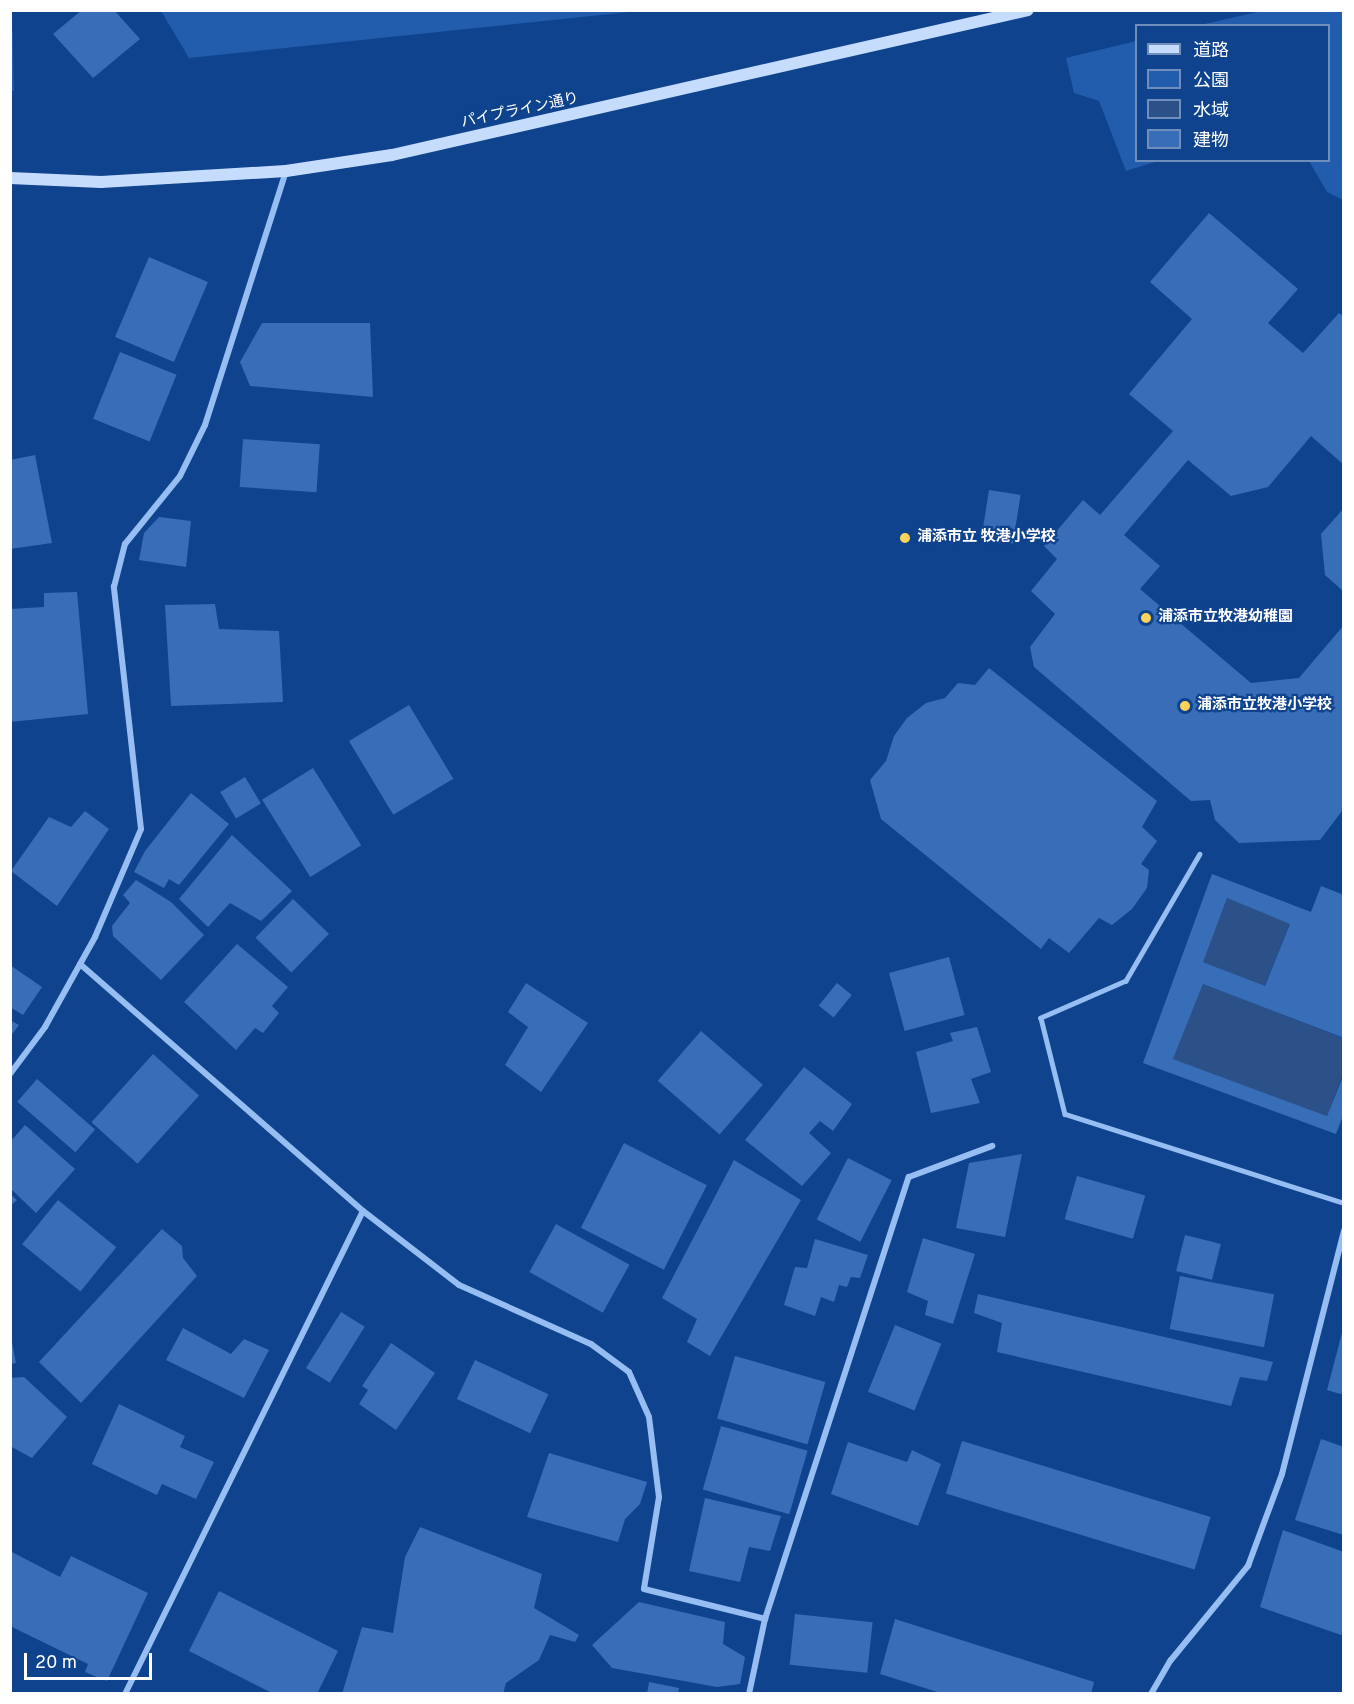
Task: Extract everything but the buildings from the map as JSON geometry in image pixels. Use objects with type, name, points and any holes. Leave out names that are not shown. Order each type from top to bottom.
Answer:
[{"type":"main road","name":"パイプライン通り","points":[[10,178],[101,182],[286,171],[392,154],[494,133],[1028,10]]},
{"type":"street","points":[[10,1074],[45,1027],[80,964],[141,829],[114,587],[125,544],[180,476],[205,425],[286,171]]},
{"type":"street","points":[[80,964],[363,1211],[459,1285],[591,1344],[628,1372],[649,1417],[659,1497],[644,1589],[765,1619]]},
{"type":"street","points":[[749,1694],[765,1619],[909,1178],[992,1146]]},
{"type":"street","points":[[125,1694],[363,1211]]},
{"type":"street","points":[[1151,1694],[1171,1660],[1248,1566],[1282,1474],[1344,1231]]},
{"type":"lane","points":[[1200,854],[1126,981],[1041,1018],[1065,1114],[1344,1203]]},
{"type":"green space","points":[[161,10],[639,11],[189,58]]},
{"type":"green space","points":[[10,11],[12,11],[14,91],[10,91]]},
{"type":"green space","points":[[1262,11],[1343,11],[1343,200],[1327,192],[1310,162],[1330,162],[1330,24],[1204,24]]},
{"type":"green space","points":[[1135,41],[1135,162],[1155,162],[1126,171],[1099,101],[1074,93],[1066,58]]},
{"type":"water","points":[[1227,898],[1290,923],[1265,987],[1202,961]]},
{"type":"water","points":[[1203,984],[1343,1038],[1343,1074],[1327,1116],[1173,1059]]},
{"type":"place","name":"浦添市立 牧港小学校","points":[[905,538]]},
{"type":"place","name":"浦添市立牧港幼稚園","points":[[1146,618]]},
{"type":"place","name":"浦添市立牧港小学校","points":[[1185,706]]}]
